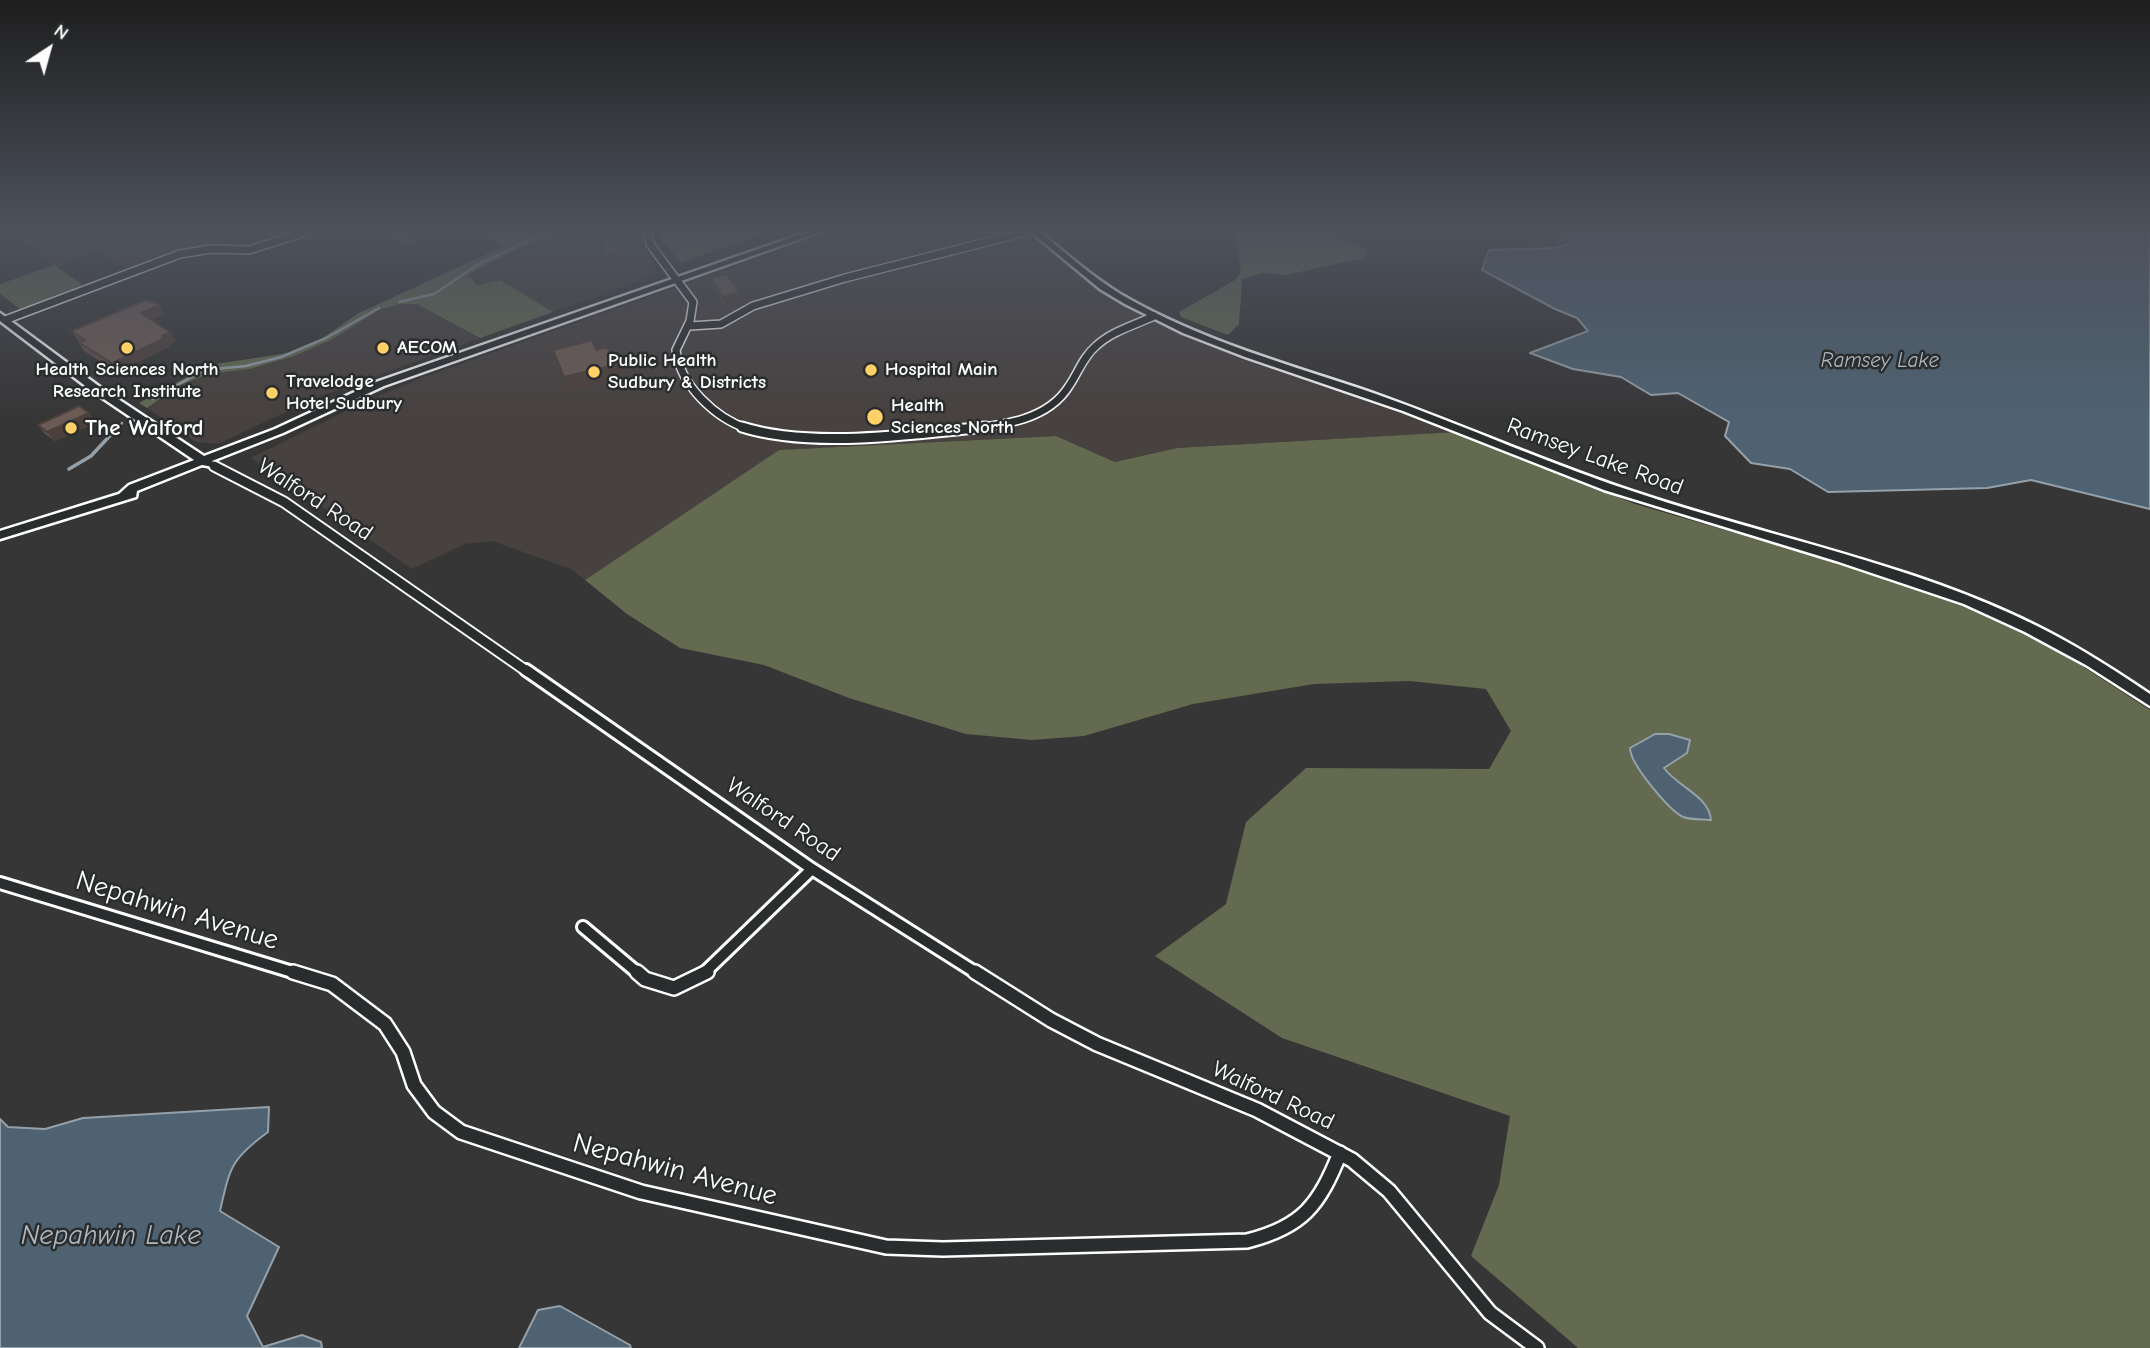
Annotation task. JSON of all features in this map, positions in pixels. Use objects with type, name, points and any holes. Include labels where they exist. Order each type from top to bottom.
[{"type":"street","points":[[3,318],[67,295]]},
{"type":"street","points":[[0,535],[124,495],[136,494],[209,464],[266,433],[279,431],[380,384],[629,295]]},
{"type":"street","points":[[688,295],[693,302],[694,314],[690,326],[680,340],[677,359],[681,370],[713,413],[738,427],[763,434],[818,439],[999,425],[1031,416],[1049,408],[1060,399],[1094,347],[1154,316]]},
{"type":"street","points":[[690,326],[721,324],[753,306],[789,295]]},
{"type":"street","name":"Ramsey Lake Road","points":[[1119,295],[1154,316],[1230,348],[1401,406],[1615,491],[1882,568],[1961,596],[2053,639],[2150,701]]},
{"type":"street","name":"Walford Road","points":[[3,318],[96,389],[209,464],[284,502],[812,869],[1051,1020],[1097,1044],[1257,1110],[1340,1153],[1389,1191],[1490,1312],[1537,1348]]},
{"type":"street","points":[[583,927],[645,979],[674,988],[708,972],[812,869]]},
{"type":"street","name":"Nepahwin Avenue","points":[[0,883],[332,984],[385,1024],[403,1052],[414,1085],[434,1112],[461,1132],[642,1192],[886,1247],[943,1249],[1247,1241],[1276,1235],[1292,1227],[1312,1210],[1340,1153]]},
{"type":"shaded area","points":[[525,295],[600,295],[553,312]]},
{"type":"shaded area","name":"Health Sciences North","points":[[655,295],[1115,295],[1229,349],[1456,432],[1177,448],[1115,462],[1056,436],[779,450],[585,580],[571,569],[492,541],[465,544],[412,569],[251,458],[366,401],[427,376]]},
{"type":"shaded area","points":[[399,304],[417,304],[480,338],[314,399],[218,444],[196,442],[147,408],[178,386],[208,374],[250,369],[294,356],[333,339],[379,310]]},
{"type":"green space","points":[[1,295],[57,295],[20,309]]},
{"type":"green space","points":[[398,295],[525,295],[553,312],[480,338],[417,304],[399,304],[379,310],[333,339],[294,356],[250,369],[208,374],[178,386],[147,408],[139,403],[209,365],[288,353],[321,339],[359,313]]},
{"type":"green space","points":[[1209,295],[1241,295],[1239,324],[1228,335],[1181,317],[1179,312]]},
{"type":"green space","points":[[1456,432],[1635,504],[1942,593],[2020,626],[2150,710],[2150,1348],[1578,1348],[1471,1256],[1499,1185],[1510,1116],[1282,1038],[1155,956],[1226,904],[1246,822],[1306,768],[1489,769],[1511,731],[1486,689],[1409,681],[1314,684],[1193,704],[1084,736],[1032,740],[966,734],[849,698],[764,665],[680,648],[627,614],[585,580],[779,450],[1056,436],[1115,462],[1177,448]]},
{"type":"water","name":"Ramsey Lake","points":[[1529,295],[2150,295],[2150,509],[2031,480],[1987,488],[1828,492],[1790,469],[1751,463],[1725,436],[1729,422],[1678,393],[1651,395],[1621,377],[1573,369],[1530,353],[1588,331],[1577,318]]},
{"type":"water","points":[[1655,734],[1669,734],[1690,740],[1687,753],[1664,768],[1699,798],[1711,820],[1683,817],[1677,813],[1651,786],[1636,765],[1630,748]]},
{"type":"water","name":"Nepahwin Lake","points":[[269,1107],[268,1132],[246,1150],[234,1165],[220,1211],[279,1247],[247,1316],[263,1347],[302,1335],[321,1342],[322,1348],[0,1348],[0,1119],[8,1127],[45,1129],[83,1118]]},
{"type":"water","points":[[560,1306],[631,1348],[519,1348],[538,1310]]},
{"type":"building","points":[[146,300],[160,305],[141,313],[170,332],[162,336],[165,338],[112,363],[78,342],[85,340],[71,331]]},
{"type":"building","points":[[592,340],[596,350],[607,347],[612,357],[619,355],[623,363],[564,377],[553,350]]},
{"type":"building","points":[[79,406],[89,413],[47,432],[38,425]]},
{"type":"waterway","points":[[399,302],[430,295]]},
{"type":"waterway","points":[[153,399],[204,370],[246,366],[281,357],[326,338],[379,308]]},
{"type":"waterway","points":[[117,429],[122,423]]},
{"type":"waterway","points":[[69,469],[91,456],[118,427]]},
{"type":"place","name":"Health Sciences North Research Institute","points":[[127,348]]},
{"type":"place","name":"AECOM","points":[[383,348]]},
{"type":"place","name":"Hospital Main","points":[[871,370]]},
{"type":"place","name":"Public Health Sudbury & Districts","points":[[594,372]]},
{"type":"place","name":"Travelodge Hotel Sudbury","points":[[272,393]]},
{"type":"place","name":"Health Sciences North","points":[[875,417]]},
{"type":"place","name":"The Walford","points":[[71,428]]}]
